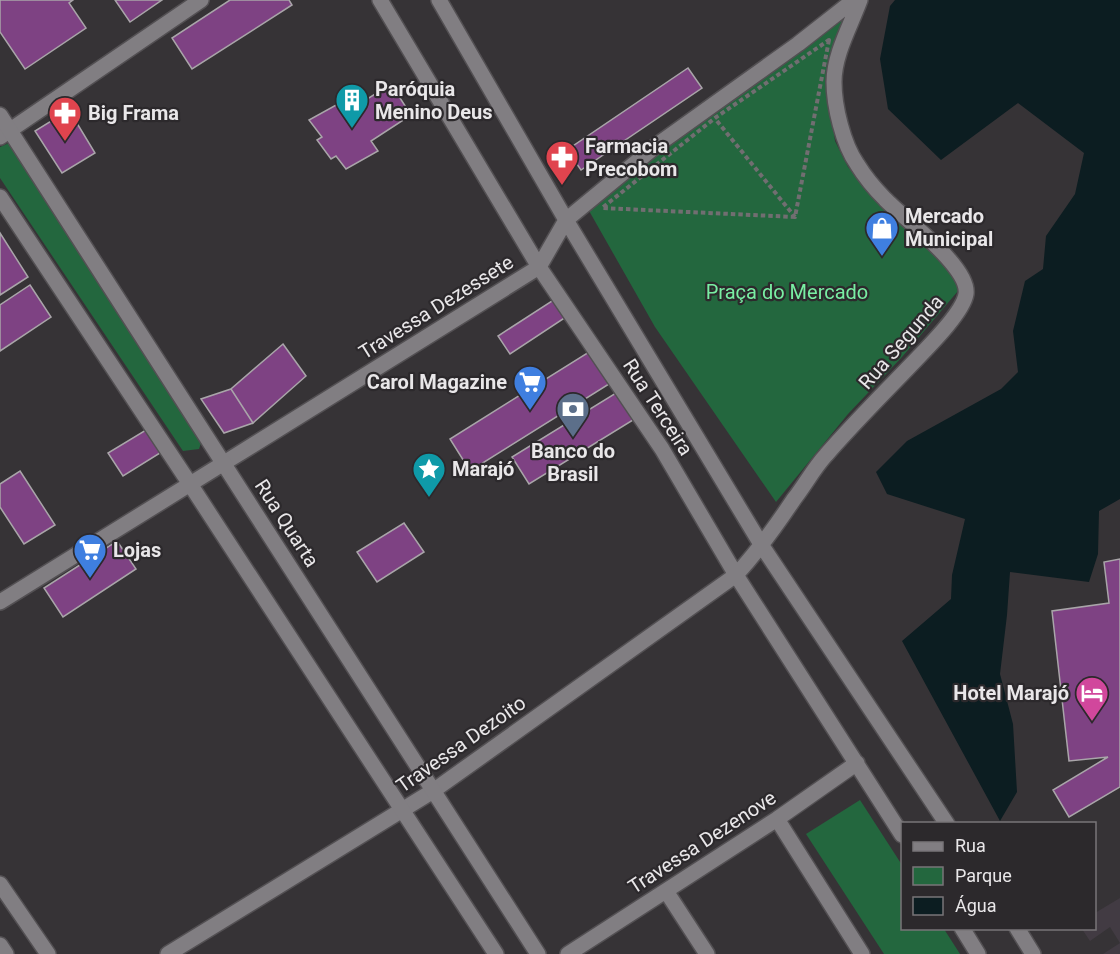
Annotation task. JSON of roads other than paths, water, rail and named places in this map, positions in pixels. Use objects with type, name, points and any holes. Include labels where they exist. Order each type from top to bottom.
[{"type":"street","points":[[5,134],[201,0]]},
{"type":"street","name":"Rua Terceira","points":[[380,0],[539,267],[662,449],[736,575],[901,832]]},
{"type":"street","name":"Rua Terceira","points":[[439,0],[566,220],[762,546],[946,822]]},
{"type":"street","name":"Travessa Dezessete","points":[[0,602],[539,267],[566,220],[657,145],[790,50],[854,0]]},
{"type":"street","name":"Rua Segunda","points":[[762,546],[825,456],[932,344],[955,315],[966,296],[963,280],[950,260],[886,200],[868,180],[847,146],[835,98],[834,81],[836,66],[860,0]]},
{"type":"street","name":"Rua Quarta","points":[[0,116],[5,134],[224,464],[538,954]]},
{"type":"street","points":[[0,197],[496,954]]},
{"type":"street","name":"Travessa Dezoito","points":[[168,954],[433,791],[736,575],[762,546]]},
{"type":"street","name":"Travessa Dezenove","points":[[568,954],[777,819],[857,763]]},
{"type":"street","points":[[777,819],[862,954]]},
{"type":"street","points":[[0,884],[48,954]]},
{"type":"street","points":[[666,891],[707,954]]},
{"type":"street","points":[[963,930],[978,954]]},
{"type":"street","points":[[1018,930],[1034,954]]},
{"type":"street","points":[[0,945],[6,954]]},
{"type":"water","points":[[895,0],[1120,0],[1120,499],[1099,511],[1098,554],[1089,582],[1010,572],[1000,674],[1013,724],[1017,792],[1000,821],[902,641],[951,599],[952,575],[965,519],[887,494],[876,472],[907,441],[1001,389],[1018,372],[1013,331],[1025,281],[1043,269],[1046,236],[1075,194],[1084,153],[1018,103],[941,160],[888,109],[880,59],[890,6]]},
{"type":"place","name":"Paróquia Menino Deus","points":[[352,129]]},
{"type":"place","name":"Big Frama","points":[[65,142]]},
{"type":"place","name":"Farmacia Precobom","points":[[562,186]]},
{"type":"place","name":"Mercado Municipal","points":[[882,257]]},
{"type":"place","name":"Carol Magazine","points":[[530,411]]},
{"type":"place","name":"Banco do Brasil","points":[[573,438]]},
{"type":"place","name":"Marajó","points":[[429,498]]},
{"type":"place","name":"Lojas","points":[[90,579]]},
{"type":"place","name":"Hotel Marajó","points":[[1092,722]]},
{"type":"park label","name":"Praça do Mercado","points":[[787,292]]}]
